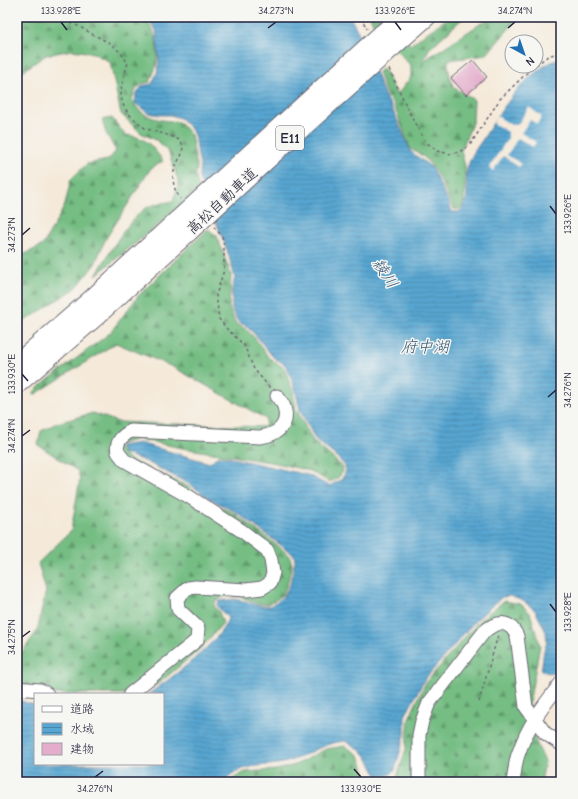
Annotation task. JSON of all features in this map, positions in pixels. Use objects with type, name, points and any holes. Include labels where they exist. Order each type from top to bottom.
[{"type":"highway","name":"高松自動車道","points":[[17,384],[96,316],[184,225],[380,37],[403,17]]},
{"type":"highway","name":"高松自動車道","points":[[380,37],[426,17]]},
{"type":"highway","name":"高松自動車道","points":[[17,364],[90,301],[184,225]]},
{"type":"street","points":[[131,693],[198,640],[198,628],[178,609],[178,598],[188,588],[196,586],[246,590],[262,588],[270,583],[272,573],[271,560],[267,550],[242,531],[188,496],[124,460],[118,452],[119,442],[123,435],[131,431],[260,437],[271,436],[280,429],[285,418],[284,407],[277,396]]},
{"type":"street","points":[[419,782],[419,735],[422,721],[429,703],[484,632],[496,623],[508,625],[513,629],[517,636],[526,707],[545,733],[561,744]]},
{"type":"street","points":[[513,782],[518,752],[534,718],[561,683]]},
{"type":"street","points":[[17,688],[40,690],[45,693]]},
{"type":"path","points":[[60,17],[63,20],[78,26],[110,43],[120,52],[128,62],[121,92],[122,103],[130,115],[144,127],[172,136],[181,141],[183,147],[182,154],[175,168],[173,182],[176,194],[180,200]]},
{"type":"path","points":[[361,17],[380,37]]},
{"type":"path","points":[[544,59],[561,52]]},
{"type":"path","points":[[388,68],[413,120],[426,142],[437,151],[450,154],[459,152],[470,145],[500,99],[526,74]]},
{"type":"path","points":[[211,225],[222,236],[224,245],[224,270],[216,295],[218,319],[244,345],[254,369],[277,396]]},
{"type":"path","points":[[479,702],[502,624]]},
{"type":"green space","points":[[17,17],[142,17],[150,25],[155,36],[157,63],[150,82],[138,87],[132,99],[140,111],[145,115],[158,119],[179,122],[191,135],[197,168],[195,175],[199,189],[157,226],[96,275],[118,239],[138,214],[146,208],[173,201],[179,183],[169,153],[158,141],[141,133],[121,114],[110,62],[93,53],[72,50],[46,55],[17,75]]},
{"type":"green space","points":[[370,17],[388,17],[410,45],[449,17],[464,17],[429,49],[423,61],[491,17],[519,17],[486,55],[448,60],[448,68],[453,87],[474,100],[473,121],[461,151],[465,166],[465,191],[463,206],[459,209],[454,209],[431,164],[424,157],[410,148],[393,103],[387,97],[378,72],[383,68],[397,95],[411,77],[411,66],[374,25]]},
{"type":"green space","points":[[112,118],[125,135],[144,140],[155,150],[163,161],[151,168],[105,240],[95,264],[76,288],[17,326],[17,258],[43,245],[65,205],[71,179],[87,164],[108,160],[116,151],[106,133],[102,120]]},
{"type":"green space","points":[[208,229],[217,236],[231,275],[229,307],[236,324],[246,329],[255,338],[269,358],[284,368],[293,392],[296,409],[313,441],[343,467],[342,473],[337,479],[329,482],[310,471],[276,463],[182,448],[138,439],[116,445],[126,458],[189,487],[204,500],[234,513],[283,550],[290,557],[292,565],[287,585],[283,594],[268,604],[259,604],[239,596],[226,596],[216,600],[214,606],[219,612],[223,623],[193,655],[159,683],[143,693],[34,693],[34,701],[26,697],[17,696],[17,656],[21,654],[37,631],[46,591],[38,563],[71,531],[80,479],[78,471],[38,445],[41,431],[57,423],[93,413],[118,422],[265,427],[266,419],[173,367],[116,343],[34,395],[34,392],[40,386],[110,333],[139,295]]},
{"type":"green space","points":[[504,601],[521,604],[530,613],[540,645],[526,719],[545,762],[541,782],[394,782],[406,749],[409,718],[426,682],[480,620]]},
{"type":"green space","points":[[345,746],[359,755],[366,775],[374,782],[230,782],[245,772],[276,770],[295,765],[326,749]]},
{"type":"water","name":"府中湖","points":[[147,17],[350,17],[362,39],[385,97],[390,104],[411,152],[431,167],[452,212],[459,212],[466,201],[467,169],[475,150],[498,116],[526,81],[534,74],[544,74],[544,66],[561,58],[561,677],[541,671],[544,650],[547,642],[546,632],[535,610],[523,601],[510,596],[502,597],[476,620],[425,679],[405,716],[405,734],[395,770],[386,776],[378,776],[364,753],[345,741],[324,746],[284,763],[257,766],[240,770],[224,782],[17,782],[17,700],[34,705],[34,765],[164,765],[164,693],[149,693],[194,659],[206,648],[224,627],[228,618],[217,606],[219,601],[235,599],[261,606],[270,606],[285,594],[290,584],[295,561],[294,555],[236,512],[208,498],[191,485],[147,462],[123,453],[119,446],[139,443],[210,463],[215,458],[222,456],[308,475],[329,486],[342,479],[346,471],[345,466],[338,458],[315,439],[300,410],[288,369],[284,364],[273,357],[247,326],[238,322],[232,309],[232,290],[235,277],[227,250],[199,178],[200,165],[194,135],[191,129],[180,118],[171,115],[148,113],[135,103],[136,95],[142,86],[152,84],[157,73],[159,61],[156,30]]},
{"type":"pier","points":[[529,107],[542,117],[537,124],[530,120],[521,133],[536,142],[533,147],[518,138],[507,155],[521,164],[519,167],[503,156],[493,171],[489,168],[508,138],[508,132],[493,123],[497,116],[511,125],[518,124]]},
{"type":"building","points":[[473,60],[487,77],[466,95],[451,78]]},
{"type":"water label","name":"綾川","points":[[386,273]]}]
